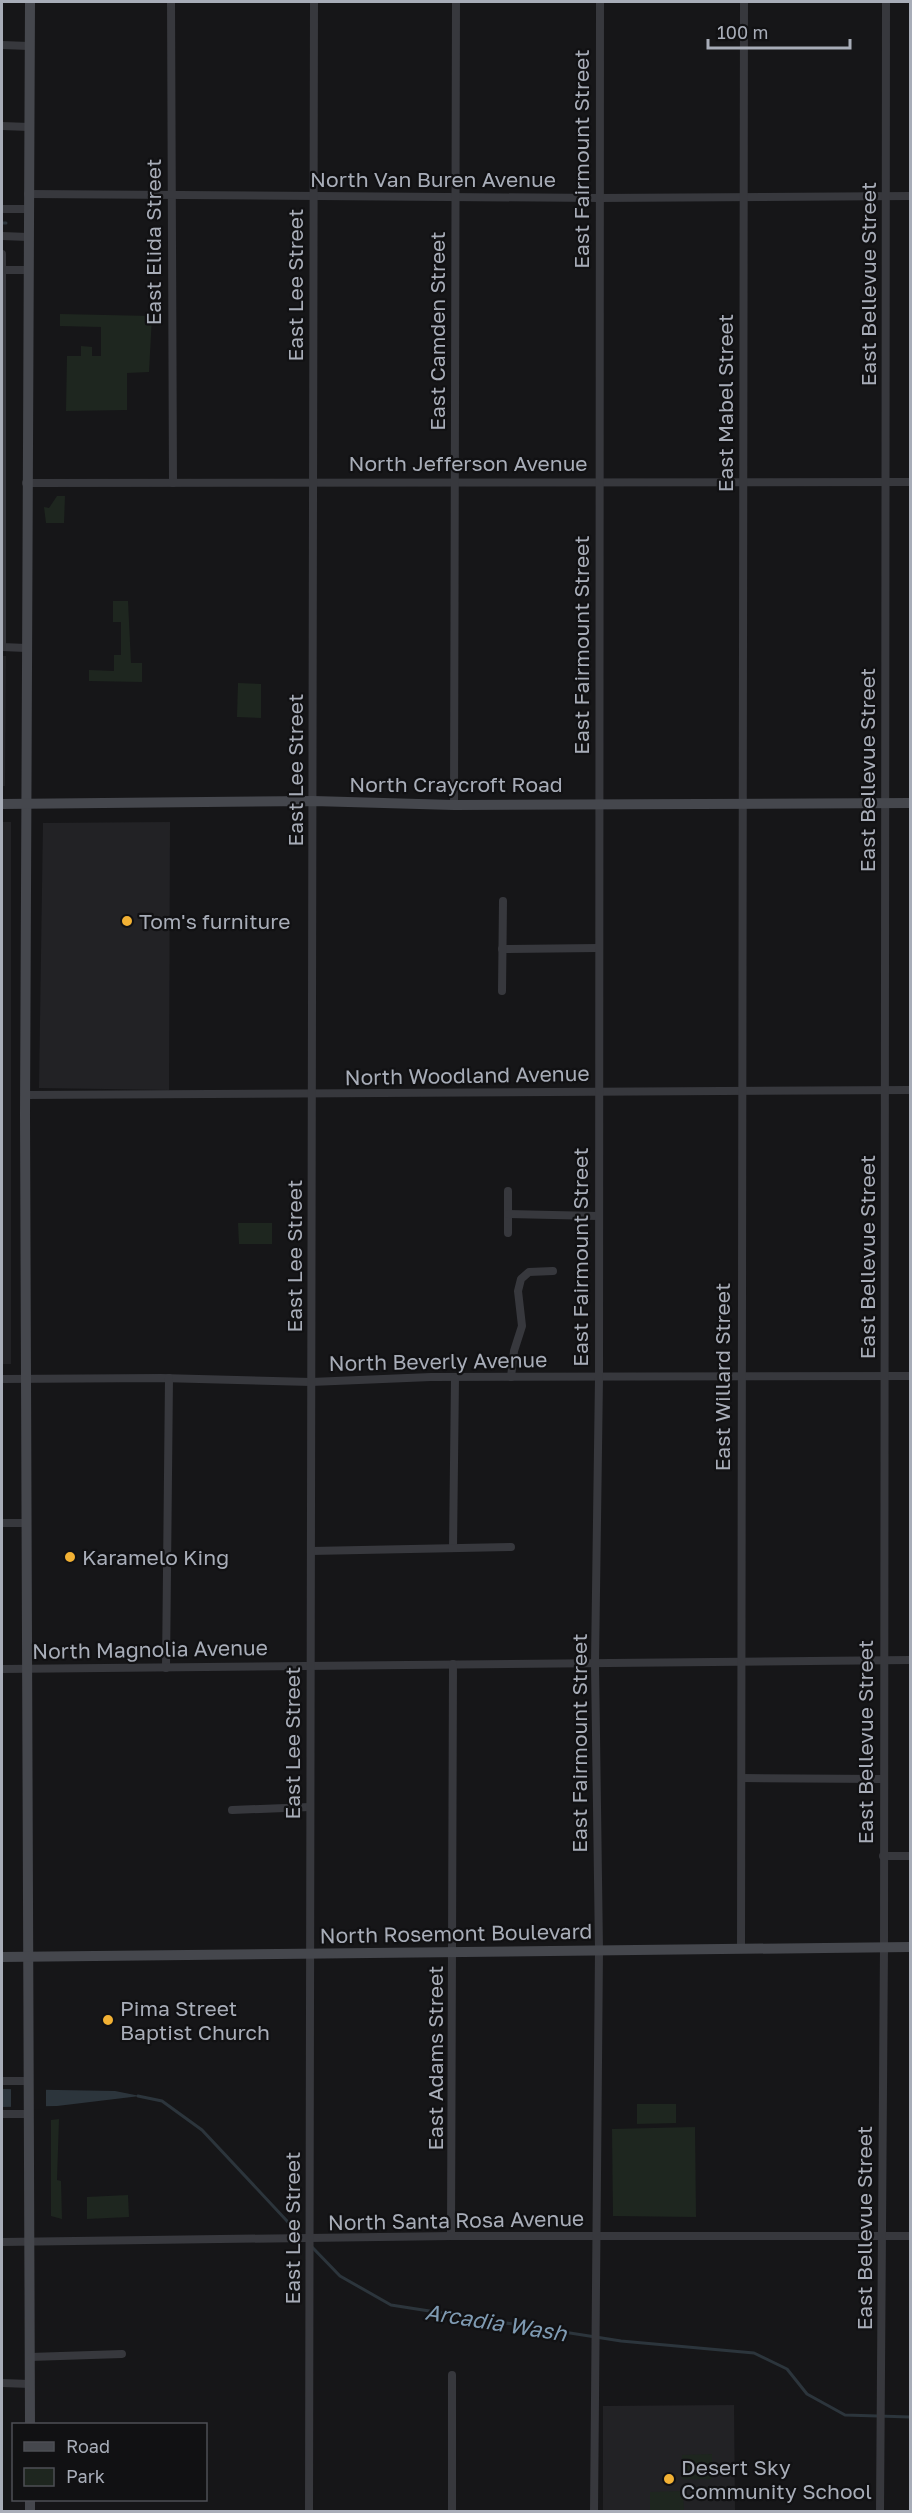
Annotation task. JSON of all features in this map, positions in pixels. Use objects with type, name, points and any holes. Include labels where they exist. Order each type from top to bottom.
[{"type":"street","points":[[30,2],[25,1095],[30,2423]]},
{"type":"street","name":"East Elida Street","points":[[171,2],[173,483]]},
{"type":"street","name":"East Lee Street","points":[[309,2511],[312,1954],[310,1665],[314,2]]},
{"type":"street","name":"East Camden Street","points":[[454,805],[456,2]]},
{"type":"street","name":"East Fairmount Street","points":[[594,2511],[599,1950],[596,1663],[599,1378],[597,1090],[600,2]]},
{"type":"street","name":"East Mabel Street","points":[[742,805],[744,2]]},
{"type":"street","name":"East Bellevue Street","points":[[880,2511],[884,1947],[882,1779],[885,1376],[886,2]]},
{"type":"street","points":[[2,45],[29,46]]},
{"type":"street","points":[[2,126],[29,127]]},
{"type":"street","name":"North Van Buren Avenue","points":[[28,194],[599,198],[910,196]]},
{"type":"street","points":[[2,209],[28,209]]},
{"type":"street","points":[[2,236],[28,237]]},
{"type":"street","points":[[2,254],[2,647],[26,648]]},
{"type":"street","points":[[2,270],[28,270]]},
{"type":"street","name":"North Jefferson Avenue","points":[[26,483],[910,482]]},
{"type":"street","name":"North Craycroft Road","points":[[2,804],[313,801],[454,805],[910,803]]},
{"type":"street","name":"East Willard Street","points":[[741,1949],[742,805]]},
{"type":"street","points":[[502,991],[503,902]]},
{"type":"street","points":[[502,949],[598,948]]},
{"type":"street","name":"North Woodland Avenue","points":[[25,1095],[910,1090]]},
{"type":"street","points":[[508,1191],[508,1233]]},
{"type":"street","points":[[508,1214],[598,1216]]},
{"type":"street","points":[[511,1377],[514,1351],[522,1326],[518,1303],[521,1279],[529,1272],[553,1271]]},
{"type":"street","name":"North Beverly Avenue","points":[[2,1379],[169,1378],[311,1382],[511,1377],[910,1376]]},
{"type":"street","points":[[166,1668],[169,1378]]},
{"type":"street","points":[[453,1548],[455,1378]]},
{"type":"street","points":[[2,1523],[27,1523]]},
{"type":"street","points":[[311,1551],[511,1547]]},
{"type":"street","name":"North Magnolia Avenue","points":[[2,1669],[910,1660]]},
{"type":"street","name":"East Adams Street","points":[[451,2236],[454,1952],[453,1664]]},
{"type":"street","points":[[742,1778],[882,1779]]},
{"type":"street","points":[[232,1810],[310,1807]]},
{"type":"street","points":[[883,1856],[910,1856]]},
{"type":"street","name":"North Rosemont Boulevard","points":[[2,1957],[910,1947]]},
{"type":"street","points":[[2,2081],[28,2083]]},
{"type":"street","points":[[2,2114],[28,2110]]},
{"type":"street","name":"North Santa Rosa Avenue","points":[[2,2242],[310,2240],[451,2236],[910,2236]]},
{"type":"street","points":[[30,2357],[123,2354]]},
{"type":"street","points":[[452,2374],[452,2511]]},
{"type":"street","points":[[2,2384],[30,2384]]},
{"type":"shaded area","points":[[2,656],[6,656],[5,786],[2,786]]},
{"type":"shaded area","points":[[2,822],[11,822],[11,1364],[2,1364]]},
{"type":"shaded area","points":[[170,822],[169,1090],[39,1088],[43,823]]},
{"type":"shaded area","points":[[2,2089],[115,2091],[140,2096],[57,2106],[2,2107]]},
{"type":"shaded area","name":"Desert Sky Community School","points":[[734,2405],[735,2511],[603,2511],[603,2406]]},
{"type":"green space","points":[[60,314],[152,316],[149,372],[127,373],[127,410],[66,411],[67,356],[81,356],[81,346],[92,347],[92,356],[101,356],[101,327],[60,326]]},
{"type":"green space","points":[[57,496],[65,496],[64,523],[46,523],[44,507],[49,508]]},
{"type":"green space","points":[[113,601],[128,601],[131,663],[142,663],[142,682],[89,681],[89,670],[114,671],[114,655],[121,655],[121,622],[113,622]]},
{"type":"green space","points":[[238,683],[261,684],[261,718],[237,717]]},
{"type":"green space","points":[[238,1223],[272,1223],[272,1244],[239,1244]]},
{"type":"green space","points":[[637,2104],[676,2104],[676,2123],[637,2124]]},
{"type":"green space","points":[[59,2119],[57,2180],[61,2181],[62,2219],[51,2216],[51,2120]]},
{"type":"green space","points":[[695,2127],[696,2217],[613,2216],[612,2129]]},
{"type":"green space","points":[[128,2195],[129,2217],[87,2219],[87,2197]]},
{"type":"green space","points":[[712,2454],[712,2479],[682,2479],[682,2455]]},
{"type":"green space","points":[[683,2491],[684,2511],[650,2511],[650,2492]]},
{"type":"pier","points":[[11,2087],[46,2087],[46,2109],[11,2110]]},
{"type":"waterway","name":"Arcadia Wash","points":[[138,2096],[162,2101],[202,2130],[301,2236]]},
{"type":"waterway","name":"Arcadia Wash","points":[[312,2247],[340,2276],[391,2305],[621,2341],[754,2353],[787,2369],[807,2394],[845,2415],[910,2417]]},
{"type":"place","name":"Tom's furniture","points":[[127,921]]},
{"type":"place","name":"Karamelo King","points":[[70,1557]]},
{"type":"place","name":"Pima Street Baptist Church","points":[[108,2020]]},
{"type":"place","name":"Desert Sky Community School","points":[[669,2479]]}]
